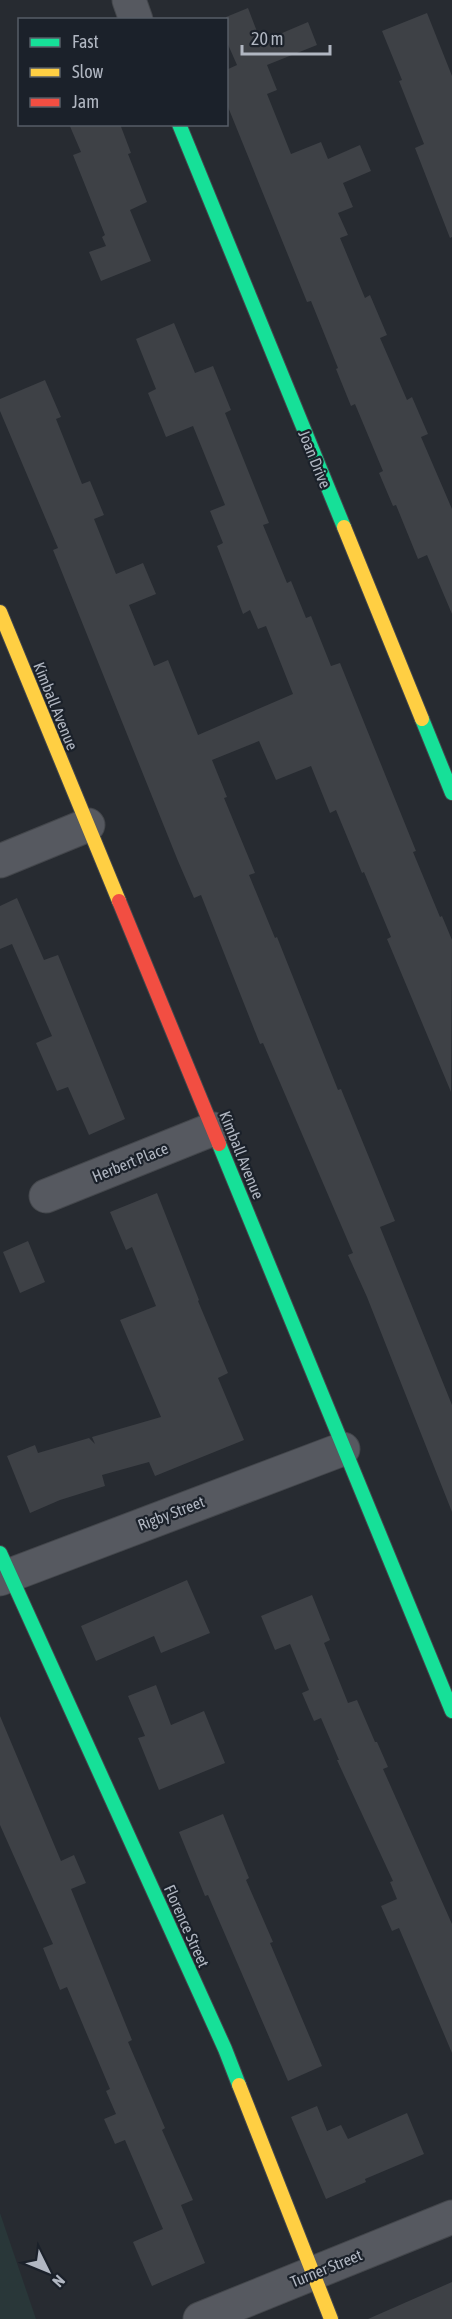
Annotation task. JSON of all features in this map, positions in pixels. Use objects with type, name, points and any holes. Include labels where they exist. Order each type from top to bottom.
[{"type":"street","points":[[129,0],[135,18]]},
{"type":"street","name":"Joan Drive","points":[[180,126],[452,793]]},
{"type":"street","name":"Kimball Avenue","points":[[0,612],[452,1711]]},
{"type":"street","points":[[0,861],[88,825]]},
{"type":"street","name":"Herbert Place","points":[[46,1196],[213,1129]]},
{"type":"street","name":"Rigby Street","points":[[3,1569],[343,1449]]},
{"type":"street","name":"Florence Street","points":[[3,1569],[225,2049],[331,2319]]},
{"type":"street","name":"Turner Street","points":[[200,2319],[452,2217]]},
{"type":"shaded area","points":[[0,2213],[36,2319],[0,2319]]},
{"type":"building","points":[[248,8],[261,42],[308,22],[317,45],[267,65],[277,90],[267,94],[291,154],[321,142],[328,159],[360,145],[371,171],[343,183],[353,207],[338,213],[348,235],[340,238],[365,298],[370,295],[387,335],[380,338],[407,400],[412,397],[428,434],[421,437],[452,509],[452,614],[427,555],[418,559],[396,505],[393,506],[379,473],[383,471],[355,404],[351,406],[311,301],[307,302],[228,107],[228,69],[237,65],[228,45],[228,18],[226,17]]},
{"type":"building","points":[[427,13],[452,76],[452,237],[450,238],[415,148],[424,144],[382,31]]},
{"type":"building","points":[[70,126],[121,126],[131,153],[128,154],[147,202],[130,210],[151,261],[101,281],[89,252],[106,246],[102,237],[105,235],[73,155],[81,152]]},
{"type":"building","points":[[174,323],[195,373],[213,366],[231,410],[225,413],[269,523],[263,525],[287,583],[291,581],[306,618],[311,616],[331,666],[340,663],[416,851],[413,852],[452,940],[451,1092],[387,939],[391,937],[364,872],[362,873],[336,810],[330,813],[311,766],[276,780],[259,741],[212,760],[227,797],[224,798],[255,873],[249,875],[395,1221],[380,1227],[452,1405],[452,1512],[367,1297],[348,1255],[353,1253],[263,1043],[260,1044],[201,895],[194,898],[178,861],[53,550],[58,548],[0,411],[0,399],[45,380],[61,417],[56,419],[82,484],[90,481],[104,515],[94,519],[116,574],[143,563],[156,594],[129,605],[154,666],[168,660],[198,735],[293,694],[266,626],[258,629],[250,610],[243,614],[217,546],[223,543],[210,511],[225,505],[193,426],[166,437],[148,393],[156,389],[136,339]]},
{"type":"building","points":[[17,898],[44,960],[58,955],[125,1119],[89,1135],[68,1087],[57,1091],[36,1043],[52,1036],[12,944],[0,949],[0,906]]},
{"type":"building","points":[[157,1193],[228,1373],[218,1378],[244,1440],[155,1476],[149,1462],[102,1475],[105,1486],[60,1500],[30,1513],[7,1456],[35,1445],[38,1453],[89,1438],[95,1444],[92,1437],[161,1417],[120,1320],[156,1306],[132,1247],[126,1250],[110,1212]]},
{"type":"building","points":[[28,1241],[45,1282],[20,1293],[3,1252]]},
{"type":"building","points":[[187,1580],[210,1633],[161,1653],[154,1636],[96,1661],[81,1626]]},
{"type":"building","points":[[312,1595],[330,1640],[324,1643],[348,1703],[357,1700],[375,1742],[377,1742],[388,1767],[383,1769],[452,1924],[452,2053],[399,1928],[392,1931],[381,1906],[397,1899],[390,1882],[393,1881],[337,1760],[339,1760],[321,1718],[314,1721],[302,1693],[309,1690],[290,1644],[275,1650],[261,1616]]},
{"type":"building","points":[[156,1685],[171,1725],[204,1711],[225,1763],[159,1790],[138,1738],[145,1736],[128,1696]]},
{"type":"building","points":[[0,1716],[61,1861],[74,1855],[86,1883],[71,1889],[132,2040],[128,2042],[165,2128],[162,2130],[193,2200],[181,2205],[205,2263],[152,2286],[133,2242],[163,2229],[125,2140],[115,2144],[104,2119],[116,2114],[106,2091],[110,2089],[67,1987],[60,1990],[43,1948],[53,1944],[0,1825]]},
{"type":"building","points":[[223,1814],[249,1878],[246,1880],[273,1942],[270,1943],[322,2066],[288,2081],[208,1895],[205,1896],[179,1832]]},
{"type":"building","points":[[317,2106],[327,2131],[341,2125],[348,2139],[407,2113],[424,2154],[365,2179],[366,2182],[326,2199],[291,2117]]},
{"type":"building","points":[[452,2282],[452,2319],[368,2319]]},
{"type":"traffic: fast","points":[[180,126],[344,527]]},
{"type":"traffic: fast","points":[[422,719],[452,793]]},
{"type":"traffic: fast","points":[[219,1144],[452,1711]]},
{"type":"traffic: fast","points":[[0,1553],[225,2049],[239,2085]]},
{"type":"traffic: slow","points":[[344,527],[422,719]]},
{"type":"traffic: slow","points":[[0,612],[119,901]]},
{"type":"traffic: slow","points":[[239,2085],[331,2319]]},
{"type":"traffic: jam","points":[[119,901],[219,1144]]}]
